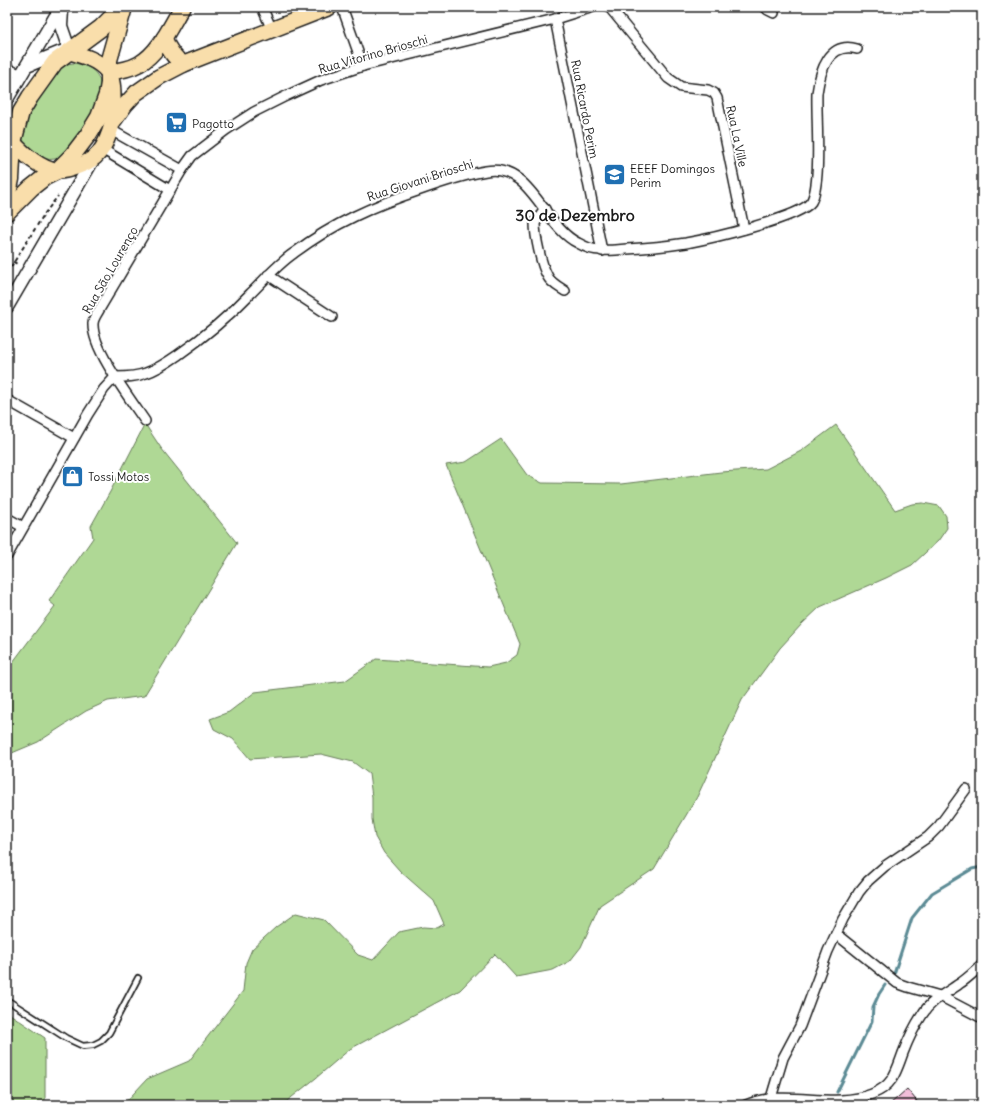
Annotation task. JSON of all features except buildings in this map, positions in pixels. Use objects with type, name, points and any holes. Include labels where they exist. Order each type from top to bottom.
[{"type":"highway","points":[[7,198],[11,179],[10,136],[30,97],[55,62],[101,28],[123,7]]},
{"type":"highway","points":[[7,212],[31,188],[45,177],[57,171],[80,148],[88,135],[104,105],[112,75],[112,50],[123,7]]},
{"type":"main road","points":[[112,75],[145,60],[164,38],[182,7]]},
{"type":"main road","points":[[10,136],[17,148],[36,162],[57,171],[77,166],[98,153],[124,105],[136,93],[159,77],[184,64],[330,7]]},
{"type":"main road","points":[[164,38],[171,53],[184,64]]},
{"type":"main road","points":[[70,52],[95,61],[112,75]]},
{"type":"main road","points":[[112,75],[112,127]]},
{"type":"street","points":[[7,68],[24,70],[61,52],[70,52],[61,26],[62,7]]},
{"type":"street","points":[[7,99],[62,7]]},
{"type":"street","points":[[262,7],[272,30]]},
{"type":"street","points":[[342,7],[364,66]]},
{"type":"street","name":"Rua Vitorino Brioschi","points":[[170,190],[192,156],[206,144],[254,112],[321,80],[364,66],[555,19],[593,7]]},
{"type":"street","name":"Rua La Ville","points":[[609,7],[668,78],[681,87],[708,90],[714,93],[717,98],[744,229]]},
{"type":"street","points":[[765,7],[774,13]]},
{"type":"street","name":"Rua Ricardo Perim","points":[[555,19],[602,251]]},
{"type":"street","name":"Rua Giovani Brioschi","points":[[115,377],[136,376],[147,373],[183,351],[218,324],[280,263],[294,252],[324,233],[354,216],[405,195],[467,175],[489,170],[503,171],[512,175],[520,180],[569,238],[590,249],[602,251],[688,243],[744,229],[796,213],[811,201],[816,180],[816,114],[819,80],[828,60],[835,52],[842,48],[848,47],[856,49]]},
{"type":"street","points":[[112,127],[182,170]]},
{"type":"street","points":[[7,307],[98,153],[170,190]]},
{"type":"street","name":"Rua São Lourenço","points":[[146,421],[115,377],[98,344],[93,331],[93,322],[170,190]]},
{"type":"street","points":[[545,209],[535,223],[540,254],[548,277],[553,283],[565,291]]},
{"type":"street","points":[[268,276],[332,317]]},
{"type":"street","points":[[7,556],[98,398],[115,377]]},
{"type":"street","points":[[7,400],[74,438]]},
{"type":"street","points":[[7,518],[23,527]]},
{"type":"street","points":[[771,1098],[783,1058],[800,1026],[811,994],[836,934],[859,892],[868,881],[885,866],[928,837],[939,826],[966,789]]},
{"type":"street","points":[[836,934],[897,983],[940,996],[982,1018]]},
{"type":"street","points":[[746,1105],[771,1098],[843,1101],[871,1095],[882,1090],[890,1083],[897,1072],[903,1054],[922,1015],[929,1005],[940,996],[960,984],[982,965]]},
{"type":"lane","points":[[7,1000],[66,1038],[83,1046],[93,1046],[101,1042],[109,1033],[138,978]]},
{"type":"path","points":[[7,273],[45,213],[57,197],[63,193],[71,198]]},
{"type":"path","points":[[7,258],[28,271]]},
{"type":"green space","points":[[74,63],[90,69],[99,78],[100,90],[97,104],[82,132],[66,156],[52,159],[42,158],[21,144],[19,131],[53,71],[66,64]]},
{"type":"green space","points":[[145,424],[161,448],[237,543],[144,696],[108,701],[86,711],[38,742],[12,753],[7,757],[7,670],[55,606],[49,601],[93,538],[91,526]]},
{"type":"green space","points":[[836,425],[895,510],[912,504],[923,503],[939,506],[946,516],[947,528],[938,541],[912,565],[820,607],[780,648],[742,700],[697,797],[654,869],[600,905],[581,947],[570,961],[553,970],[516,977],[495,954],[460,990],[350,1049],[282,1105],[123,1105],[147,1079],[189,1061],[243,991],[246,963],[252,949],[276,927],[296,913],[324,920],[358,955],[373,960],[399,932],[423,927],[437,928],[444,924],[434,901],[400,871],[384,853],[375,837],[372,819],[372,797],[369,774],[353,762],[321,754],[250,759],[233,739],[214,729],[210,719],[229,712],[255,692],[345,681],[376,659],[488,667],[506,663],[517,655],[520,644],[446,465],[466,462],[501,439],[527,475],[542,483],[621,484],[721,472],[766,469],[801,451]]},
{"type":"green space","points":[[7,1012],[45,1038],[45,1105],[7,1105]]},
{"type":"waterway","points":[[894,974],[912,918],[932,893],[972,869],[982,867]]},
{"type":"waterway","points":[[837,1092],[872,1021],[873,1007],[885,985]]},
{"type":"place","name":"Pagotto","points":[[176,123]]},
{"type":"place","name":"EEEF Domingos Perim","points":[[614,175]]},
{"type":"place","name":"Tossi Motos","points":[[72,476]]},
{"type":"district","name":"30 de Dezembro","points":[[575,215]]}]
